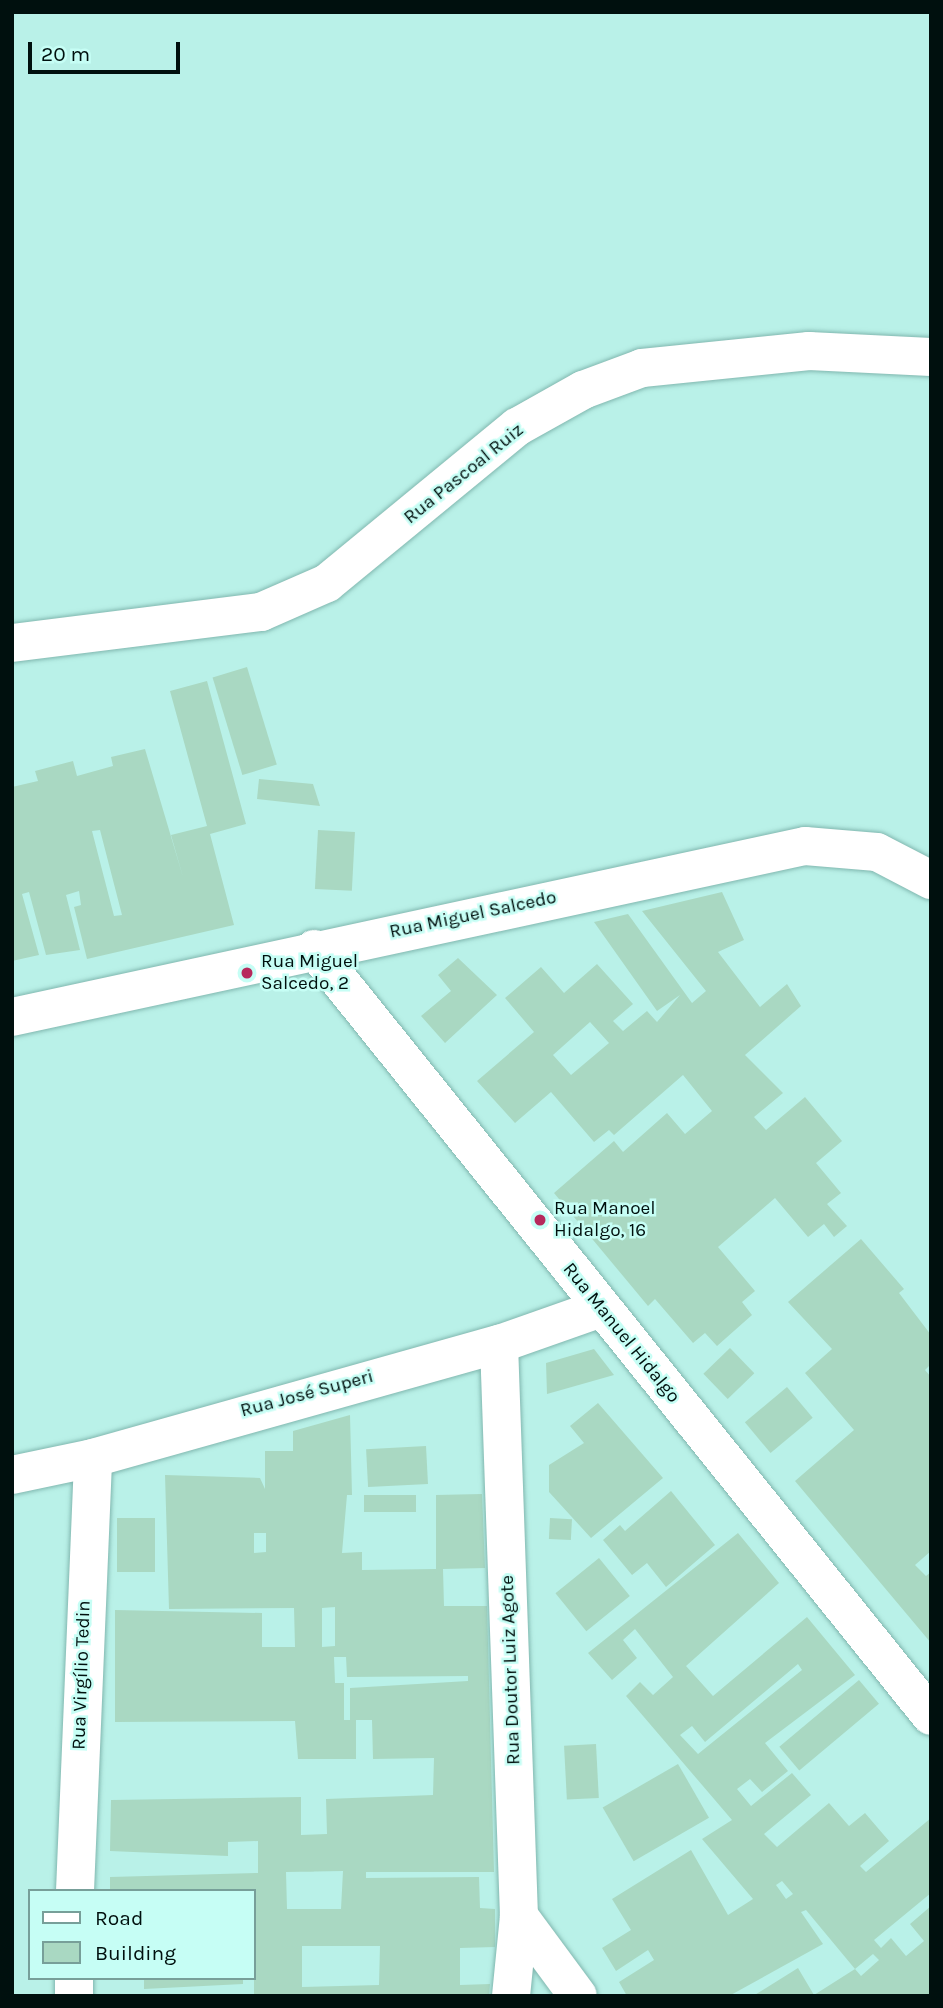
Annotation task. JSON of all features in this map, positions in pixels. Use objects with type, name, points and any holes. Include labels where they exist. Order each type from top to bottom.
[{"type":"street","name":"Rua Pascoal Ruiz","points":[[12,643],[190,625],[261,612],[305,593],[379,543],[517,427],[583,390],[642,368],[809,351],[931,357]]},
{"type":"street","name":"Rua Miguel Salcedo","points":[[12,1017],[314,948],[805,846],[877,852],[931,880]]},
{"type":"street","name":"Rua Manuel Hidalgo","points":[[314,948],[931,1716]]},
{"type":"street","name":"Rua José Superi","points":[[12,1475],[93,1458],[499,1344],[601,1308]]},
{"type":"street","name":"Rua Doutor Luiz Agote","points":[[499,1344],[519,1916],[511,1996]]},
{"type":"street","name":"Rua Virgílio Tedin","points":[[75,1889],[93,1458]]},
{"type":"street","points":[[519,1916],[578,1996]]},
{"type":"building","points":[[247,667],[277,765],[242,775],[213,678]]},
{"type":"building","points":[[207,681],[246,824],[210,834],[234,925],[87,959],[74,907],[81,905],[79,891],[66,895],[80,950],[46,955],[29,892],[22,894],[39,955],[12,961],[12,787],[38,781],[35,771],[73,761],[77,776],[113,766],[111,757],[145,749],[183,877],[171,835],[207,826],[170,691]],"holes":[[[100,830],[122,915],[114,916],[92,831]]]},
{"type":"building","points":[[259,779],[313,784],[320,806],[257,799]]},
{"type":"building","points":[[318,830],[355,832],[352,891],[315,889]]},
{"type":"building","points":[[722,892],[744,940],[718,952],[760,1007],[787,984],[801,1006],[745,1055],[783,1093],[754,1117],[766,1130],[805,1097],[842,1141],[816,1163],[841,1193],[827,1204],[847,1226],[834,1237],[824,1224],[808,1237],[775,1198],[718,1247],[755,1291],[742,1302],[752,1315],[717,1346],[705,1333],[693,1343],[655,1299],[648,1306],[554,1193],[614,1141],[623,1152],[667,1113],[685,1134],[712,1111],[683,1075],[614,1135],[609,1130],[594,1142],[551,1092],[515,1123],[477,1081],[534,1032],[505,998],[541,967],[564,993],[597,964],[633,1004],[613,1021],[623,1031],[647,1011],[657,1022],[680,995],[657,1011],[594,922],[628,914],[692,1003],[706,991],[642,911]],"holes":[[[590,1022],[609,1043],[571,1075],[553,1055]]]},
{"type":"building","points":[[458,958],[497,995],[445,1043],[421,1016],[451,991],[438,975]]},
{"type":"building","points":[[861,1239],[904,1289],[899,1293],[931,1335],[931,1364],[925,1370],[931,1377],[931,1551],[915,1565],[926,1576],[931,1572],[931,1643],[795,1481],[854,1430],[805,1373],[832,1349],[788,1302]]},
{"type":"building","points":[[730,1348],[754,1373],[728,1399],[703,1374]]},
{"type":"building","points":[[594,1349],[614,1375],[547,1394],[546,1363]]},
{"type":"building","points":[[787,1387],[813,1418],[771,1453],[745,1422]]},
{"type":"building","points":[[598,1403],[663,1478],[591,1538],[549,1492],[549,1465],[584,1443],[570,1426]]},
{"type":"building","points":[[350,1415],[352,1495],[347,1495],[342,1553],[362,1552],[362,1570],[436,1569],[436,1495],[482,1494],[485,1568],[443,1569],[444,1606],[487,1606],[494,1872],[366,1872],[366,1878],[479,1877],[480,1908],[495,1909],[495,1947],[460,1948],[460,1985],[490,1984],[489,1996],[254,1996],[256,1889],[110,1889],[110,1877],[258,1873],[258,1841],[228,1842],[228,1856],[110,1851],[111,1800],[301,1797],[301,1835],[327,1834],[326,1799],[433,1795],[434,1758],[373,1759],[372,1720],[356,1720],[356,1759],[298,1759],[295,1721],[115,1722],[115,1610],[262,1613],[262,1647],[295,1647],[294,1608],[169,1609],[165,1475],[260,1478],[265,1489],[265,1451],[293,1451],[293,1431]],"holes":[[[254,1533],[266,1533],[266,1552],[254,1553]],[[335,1607],[335,1646],[322,1647],[322,1608]],[[334,1657],[346,1657],[347,1677],[468,1676],[468,1681],[350,1688],[350,1720],[344,1720],[344,1683],[335,1683]],[[343,1871],[341,1909],[287,1909],[286,1872]],[[302,1946],[380,1946],[379,1985],[302,1987]]]},
{"type":"building","points":[[426,1446],[428,1484],[368,1487],[366,1449]]},
{"type":"building","points":[[671,1491],[715,1545],[666,1587],[647,1563],[632,1575],[603,1540],[620,1525],[625,1531]]},
{"type":"building","points":[[364,1495],[416,1495],[416,1512],[364,1512]]},
{"type":"building","points":[[117,1518],[155,1518],[155,1572],[117,1572]]},
{"type":"building","points":[[550,1518],[572,1519],[571,1540],[549,1539]]},
{"type":"building","points":[[738,1533],[779,1583],[686,1666],[713,1696],[807,1617],[855,1675],[765,1743],[788,1771],[762,1792],[750,1779],[737,1789],[751,1806],[792,1773],[811,1795],[764,1834],[777,1847],[829,1803],[849,1826],[865,1813],[889,1841],[860,1866],[866,1872],[931,1818],[931,1893],[874,1940],[881,1948],[891,1938],[906,1956],[924,1941],[910,1924],[931,1906],[931,1996],[753,1996],[798,1968],[814,1995],[855,1969],[806,1910],[801,1912],[823,1944],[729,1996],[627,1996],[619,1982],[654,1960],[648,1950],[616,1971],[602,1948],[631,1930],[612,1899],[691,1850],[728,1915],[753,1899],[702,1839],[732,1820],[626,1696],[640,1682],[653,1695],[673,1677],[635,1629],[623,1640],[637,1658],[612,1680],[588,1653]],"holes":[[[798,1664],[802,1670],[698,1754],[680,1735],[692,1726],[705,1742]],[[782,1881],[793,1894],[786,1899],[776,1885]],[[873,1954],[879,1960],[861,1976],[855,1969]]]},
{"type":"building","points":[[599,1558],[630,1596],[586,1631],[555,1593]]},
{"type":"building","points":[[859,1680],[879,1704],[799,1771],[779,1747]]},
{"type":"building","points":[[596,1744],[599,1798],[567,1800],[564,1746]]},
{"type":"building","points":[[678,1764],[709,1818],[634,1861],[603,1807]]},
{"type":"building","points":[[144,1980],[243,1980],[243,1984],[144,1989]]},
{"type":"place","name":"Rua Miguel Salcedo, 2","points":[[247,973]]},
{"type":"place","name":"Rua Manoel Hidalgo, 16","points":[[540,1220]]}]
